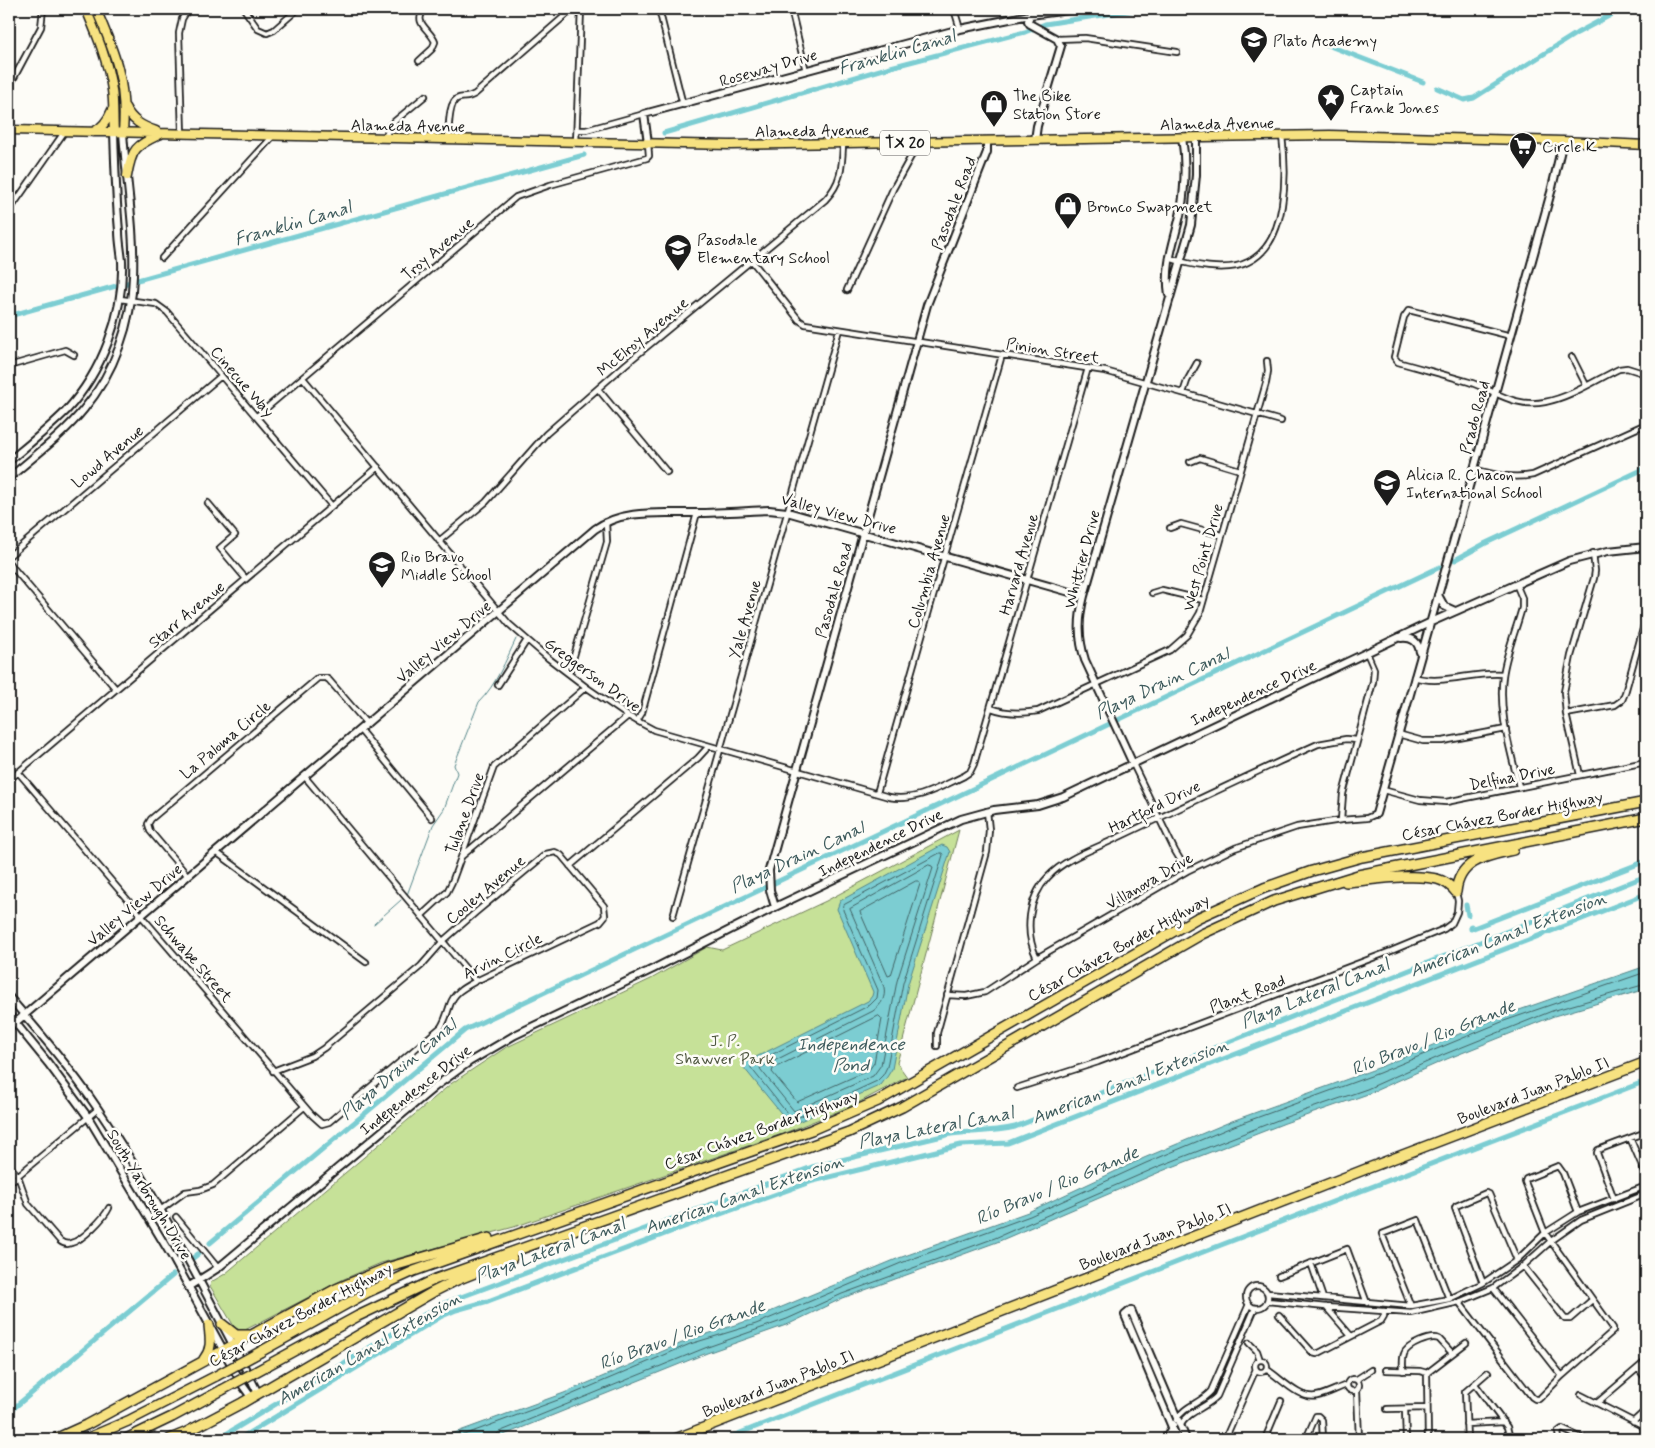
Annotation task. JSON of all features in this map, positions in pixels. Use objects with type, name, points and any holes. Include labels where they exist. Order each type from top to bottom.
[{"type":"highway","name":"César Chávez Border Highway","points":[[86,1439],[135,1418],[216,1376],[383,1285],[436,1262],[811,1130],[857,1111],[1197,918],[1264,888],[1312,871],[1362,858],[1646,802]]},
{"type":"highway","name":"César Chávez Border Highway","points":[[126,1439],[172,1417],[358,1316],[417,1287],[471,1266],[830,1140],[863,1126],[902,1107],[1202,934],[1267,904],[1315,887],[1366,873],[1646,818]]},
{"type":"highway","points":[[1315,887],[1342,882],[1430,878],[1443,881],[1456,892],[1459,878],[1471,864],[1504,852],[1536,845],[1584,830]]},
{"type":"highway","name":"Boulevard Juan Pablo II","points":[[675,1439],[1366,1169],[1646,1062]]},
{"type":"highway","points":[[170,1439],[255,1395],[446,1285],[546,1244],[582,1227]]},
{"type":"highway","points":[[55,1439],[86,1425],[336,1289],[387,1268],[484,1239],[525,1230]]},
{"type":"highway","points":[[222,1324],[236,1335],[252,1334]]},
{"type":"highway","points":[[200,1363],[211,1348],[212,1340],[209,1325]]},
{"type":"main road","points":[[86,9],[97,35],[107,68],[113,106],[114,132]]},
{"type":"main road","points":[[96,9],[117,59],[121,76],[124,106],[123,132]]},
{"type":"main road","points":[[93,132],[99,129],[107,120],[113,106]]},
{"type":"main road","points":[[124,106],[136,122],[163,134]]},
{"type":"main road","name":"Alameda Avenue","points":[[9,130],[751,145],[1330,134],[1646,145]]},
{"type":"main road","points":[[127,176],[130,161],[137,147],[163,134]]},
{"type":"street","points":[[9,88],[41,27],[44,9]]},
{"type":"street","points":[[182,134],[179,33],[182,20],[188,9]]},
{"type":"street","points":[[244,9],[258,29],[267,33],[274,30],[298,9]]},
{"type":"street","points":[[419,61],[432,49],[435,42],[420,21],[420,15],[424,9]]},
{"type":"street","points":[[448,139],[451,107],[454,101],[460,98],[468,98],[475,94],[566,14],[577,9]]},
{"type":"street","points":[[576,142],[581,9]]},
{"type":"street","points":[[659,9],[683,105]]},
{"type":"street","points":[[791,9],[806,70]]},
{"type":"street","points":[[954,9],[960,29]]},
{"type":"street","name":"Roseway Drive","points":[[577,130],[586,130],[683,105],[960,29],[1031,12],[1076,9]]},
{"type":"street","points":[[1031,12],[1028,21],[1032,26],[1057,39],[1085,38],[1176,52]]},
{"type":"street","points":[[1035,140],[1036,126],[1060,50],[1057,39]]},
{"type":"street","points":[[385,138],[390,125],[425,96]]},
{"type":"street","points":[[644,114],[648,143]]},
{"type":"street","points":[[9,211],[65,131]]},
{"type":"street","points":[[9,461],[52,425],[86,385],[97,366],[114,324],[120,299],[122,274],[114,132]]},
{"type":"street","points":[[9,478],[68,427],[84,409],[96,394],[116,356],[125,327],[133,285],[123,132]]},
{"type":"street","points":[[162,258],[274,135]]},
{"type":"street","points":[[1169,258],[1202,266],[1232,266],[1247,263],[1263,252],[1272,236],[1285,188],[1285,154],[1282,136]]},
{"type":"street","name":"Whittier Drive","points":[[1169,298],[1166,279],[1183,193],[1185,155],[1182,137]]},
{"type":"street","name":"Whittier Drive","points":[[1187,871],[1175,852],[1095,684],[1085,660],[1079,634],[1080,610],[1191,225],[1195,199],[1196,137]]},
{"type":"street","name":"Prado Road","points":[[1376,814],[1495,395],[1563,141]]},
{"type":"street","points":[[847,290],[893,189],[919,142]]},
{"type":"street","name":"Pasodale Road","points":[[776,907],[770,890],[768,870],[928,305],[987,152],[987,142]]},
{"type":"street","name":"Troy Avenue","points":[[256,416],[516,197],[550,184],[647,158],[650,156],[648,143]]},
{"type":"street","name":"McElroy Avenue","points":[[439,541],[486,502],[546,434],[830,194],[841,172],[843,144]]},
{"type":"street","name":"Pinion Street","points":[[752,261],[799,320],[805,324],[1088,368],[1145,382],[1281,421]]},
{"type":"street","name":"Cinecue Way","points":[[120,299],[131,299],[161,306],[332,506]]},
{"type":"street","points":[[1510,336],[1412,310],[1407,312],[1404,317],[1394,357],[1398,362],[1468,382],[1495,395],[1520,402],[1544,402],[1563,396],[1624,368],[1646,374]]},
{"type":"street","name":"Yale Avenue","points":[[673,916],[839,330]]},
{"type":"street","points":[[9,366],[65,350],[74,355]]},
{"type":"street","name":"Columbia Avenue","points":[[877,794],[1002,355]]},
{"type":"street","points":[[1572,357],[1586,385]]},
{"type":"street","name":"West Point Drive","points":[[991,708],[1018,714],[1038,711],[1175,647],[1191,630],[1200,613],[1266,383],[1267,361]]},
{"type":"street","points":[[1183,393],[1197,363]]},
{"type":"street","name":"Harvard Avenue","points":[[973,768],[1088,368]]},
{"type":"street","name":"Lowd Avenue","points":[[9,556],[221,376]]},
{"type":"street","name":"Greggerson Drive","points":[[303,378],[498,613],[527,640],[569,674],[637,722],[654,730],[877,794],[897,798],[916,797],[964,776],[973,768]]},
{"type":"street","points":[[598,389],[667,472]]},
{"type":"street","points":[[1474,469],[1502,477],[1533,475],[1646,424]]},
{"type":"street","points":[[1190,462],[1200,458],[1240,470]]},
{"type":"street","name":"Starr Avenue","points":[[9,780],[378,467]]},
{"type":"street","points":[[208,503],[235,535],[220,548],[246,579]]},
{"type":"street","name":"Valley View Drive","points":[[15,1023],[595,529],[606,522],[633,515],[769,510],[787,512],[1084,596]]},
{"type":"street","points":[[637,722],[642,713],[698,513]]},
{"type":"street","points":[[569,674],[607,542],[606,522]]},
{"type":"street","points":[[1170,528],[1181,524],[1222,535]]},
{"type":"street","name":"Independence Drive","points":[[188,1287],[218,1268],[436,1086],[469,1062],[516,1035],[776,907],[961,819],[987,811],[1051,802],[1429,623],[1569,560],[1622,549],[1646,547]]},
{"type":"street","points":[[1580,775],[1564,702],[1565,683],[1594,578],[1593,554]]},
{"type":"street","points":[[9,563],[116,689]]},
{"type":"street","points":[[1516,584],[1522,598],[1522,608],[1503,674],[1503,708],[1519,787]]},
{"type":"street","points":[[1152,592],[1162,590],[1203,600]]},
{"type":"street","points":[[1438,595],[1444,606],[1455,611]]},
{"type":"street","points":[[1566,714],[1615,705],[1622,700],[1646,618]]},
{"type":"street","points":[[1400,638],[1408,637],[1415,640],[1420,655]]},
{"type":"street","points":[[498,685],[527,640]]},
{"type":"street","points":[[1341,820],[1343,794],[1373,682],[1374,669],[1367,654]]},
{"type":"street","points":[[1414,677],[1423,680],[1434,680],[1482,673],[1503,674]]},
{"type":"street","name":"La Paloma Circle","points":[[188,876],[148,827],[151,819],[173,800],[318,678],[329,680],[366,724]]},
{"type":"street","name":"Tulane Drive","points":[[421,916],[447,892],[452,882],[494,767],[586,687]]},
{"type":"street","points":[[462,856],[628,716]]},
{"type":"street","points":[[1398,734],[1434,742],[1506,729]]},
{"type":"street","points":[[360,730],[432,818]]},
{"type":"street","name":"Hartford Drive","points":[[1037,958],[1030,936],[1030,916],[1035,897],[1044,881],[1061,865],[1159,817],[1318,744],[1346,738],[1357,740]]},
{"type":"street","points":[[570,866],[698,758],[709,746]]},
{"type":"street","name":"Delfina Drive","points":[[1383,790],[1420,800],[1446,802],[1646,762]]},
{"type":"street","name":"Schwabe Street","points":[[18,772],[312,1116]]},
{"type":"street","points":[[304,777],[476,981]]},
{"type":"street","points":[[937,1046],[937,1033],[987,852],[989,830],[987,811]]},
{"type":"street","name":"Villanova Drive","points":[[948,995],[966,996],[985,992],[1037,958],[1187,871],[1234,848],[1297,827],[1367,818],[1376,814]]},
{"type":"street","points":[[216,852],[366,962]]},
{"type":"street","name":"Cooley Avenue","points":[[274,1071],[312,1056],[324,1048],[421,966],[443,941],[546,854],[551,852],[557,853],[570,866]]},
{"type":"street","name":"Arvin Circle","points":[[312,1116],[322,1124],[329,1122],[441,1027],[446,1020],[453,998],[462,989],[602,919],[605,914],[604,906],[570,866]]},
{"type":"street","name":"Plant Road","points":[[1017,1088],[1098,1062],[1444,929],[1452,923],[1457,912],[1458,901],[1456,892]]},
{"type":"street","name":"South Yarbrough Drive","points":[[9,996],[57,1053],[98,1109],[129,1158],[222,1324],[255,1395]]},
{"type":"street","name":"South Yarbrough Drive","points":[[9,1015],[88,1117],[174,1260],[243,1386],[255,1395]]},
{"type":"street","points":[[159,1211],[185,1192],[206,1189],[213,1185],[304,1107]]},
{"type":"street","points":[[9,1184],[98,1109]]},
{"type":"street","points":[[1614,1199],[1597,1153],[1598,1150],[1646,1132]]},
{"type":"street","points":[[1630,1138],[1646,1175]]},
{"type":"street","points":[[9,1165],[18,1176],[28,1204],[60,1241],[66,1244],[74,1243],[80,1238],[106,1215],[109,1208]]},
{"type":"street","points":[[1459,1302],[1535,1399],[1539,1399],[1613,1331],[1611,1324],[1545,1234],[1524,1185],[1526,1179],[1558,1166],[1561,1168],[1578,1212]]},
{"type":"street","points":[[1166,1439],[1181,1412],[1206,1397],[1211,1391],[1248,1304],[1246,1298],[1250,1289],[1260,1286],[1268,1293],[1411,1306],[1449,1299],[1483,1283],[1517,1260],[1545,1234],[1578,1212],[1646,1186]]},
{"type":"street","points":[[1483,1283],[1455,1208],[1456,1206],[1486,1193],[1489,1194],[1517,1260]]},
{"type":"street","points":[[1267,1302],[1411,1313],[1459,1302],[1493,1288],[1523,1266],[1551,1241],[1581,1220],[1646,1194]]},
{"type":"street","points":[[176,1217],[218,1268]]},
{"type":"street","points":[[1411,1306],[1382,1234],[1418,1220],[1449,1299]]},
{"type":"street","points":[[1279,1276],[1347,1249],[1368,1303]]},
{"type":"street","points":[[1311,1263],[1323,1298]]},
{"type":"street","points":[[1523,1266],[1565,1320],[1570,1319],[1592,1300]]},
{"type":"street","points":[[1493,1288],[1562,1376]]},
{"type":"street","points":[[1248,1304],[1255,1308],[1262,1307],[1267,1302],[1268,1293]]},
{"type":"street","points":[[1279,1315],[1315,1354],[1381,1321],[1384,1318],[1384,1304]]},
{"type":"street","points":[[1176,1438],[1180,1427],[1187,1417],[1217,1396],[1255,1308]]},
{"type":"street","points":[[1326,1308],[1351,1336]]},
{"type":"street","points":[[1176,1438],[1125,1314],[1132,1310],[1176,1420],[1186,1439]]},
{"type":"street","points":[[1403,1371],[1403,1357],[1406,1350],[1429,1337],[1439,1339],[1452,1353]]},
{"type":"street","points":[[1249,1343],[1260,1360],[1267,1363],[1266,1369]]},
{"type":"street","points":[[1427,1373],[1466,1343]]},
{"type":"street","points":[[1225,1439],[1256,1369],[1256,1363],[1260,1360]]},
{"type":"street","points":[[1597,1403],[1646,1361]]},
{"type":"street","points":[[1638,1368],[1646,1379]]},
{"type":"street","points":[[1256,1369],[1260,1372],[1266,1369]]},
{"type":"street","points":[[1266,1369],[1300,1394],[1308,1396],[1316,1396],[1347,1385],[1349,1380],[1357,1379],[1371,1370]]},
{"type":"street","points":[[1386,1370],[1427,1373]]},
{"type":"street","points":[[1466,1439],[1464,1396],[1488,1372]]},
{"type":"street","points":[[1427,1373],[1428,1439]]},
{"type":"street","points":[[1357,1379],[1360,1384],[1357,1390],[1359,1439]]},
{"type":"street","points":[[1475,1384],[1504,1422],[1510,1439]]},
{"type":"street","points":[[1347,1385],[1350,1390],[1357,1390]]},
{"type":"street","points":[[1581,1395],[1646,1428]]},
{"type":"street","points":[[1265,1439],[1281,1401]]},
{"type":"street","points":[[1386,1409],[1427,1408]]},
{"type":"street","points":[[1405,1409],[1406,1439]]},
{"type":"street","points":[[1633,1422],[1646,1410]]},
{"type":"street","points":[[1306,1439],[1314,1418],[1318,1416],[1322,1420],[1323,1439]]},
{"type":"street","points":[[1466,1424],[1504,1422]]},
{"type":"street","points":[[1311,1427],[1322,1429]]},
{"type":"street","points":[[1559,1439],[1560,1430],[1584,1439]]},
{"type":"green space","name":"J. P. Shawver Park","points":[[959,830],[897,1063],[907,1077],[854,1105],[782,1134],[514,1227],[381,1263],[344,1279],[243,1331],[235,1328],[210,1286],[211,1282],[225,1274],[452,1083],[505,1048],[651,979],[707,947],[722,950],[826,901]]},
{"type":"water","name":"Independence Pond","points":[[942,845],[947,847],[950,852],[908,984],[892,1069],[881,1085],[798,1122],[789,1123],[744,1068],[746,1062],[868,1001],[873,992],[837,909],[840,901]]},
{"type":"water","points":[[1646,966],[1646,989],[1554,1016],[1447,1059],[1368,1094],[1285,1123],[1162,1171],[997,1242],[843,1298],[789,1324],[707,1353],[494,1439],[438,1439],[564,1393],[689,1340],[753,1319],[899,1258],[1028,1212],[1144,1158],[1232,1121],[1378,1068],[1502,1016]]},
{"type":"waterway","name":"Franklin Canal","points":[[664,133],[887,68],[1025,32],[1045,24],[1140,9]]},
{"type":"waterway","points":[[1437,88],[1464,100],[1474,98],[1577,33],[1622,9]]},
{"type":"waterway","points":[[1322,43],[1423,82]]},
{"type":"waterway","name":"Franklin Canal","points":[[9,316],[584,155]]},
{"type":"waterway","name":"Playa Drain Canal","points":[[1455,560],[1486,543],[1646,468]]},
{"type":"waterway","name":"Playa Drain Canal","points":[[210,1243],[465,1030],[1440,567]]},
{"type":"waterway","points":[[407,895],[433,825],[444,809],[457,773],[454,765],[479,702],[496,680],[516,639]]},
{"type":"waterway","points":[[1471,926],[1471,929],[1646,861]]},
{"type":"waterway","name":"Playa Lateral Canal","points":[[218,1439],[442,1304],[812,1167],[951,1134],[1015,1127],[1646,876]]},
{"type":"waterway","name":"American Canal Extension","points":[[239,1439],[440,1317],[456,1310],[488,1301],[673,1231],[813,1181],[961,1145],[1008,1143],[1646,894]]},
{"type":"waterway","points":[[374,924],[401,900]]},
{"type":"waterway","points":[[1466,905],[1468,915]]},
{"type":"waterway","points":[[725,1439],[1646,1081]]},
{"type":"waterway","name":"Playa Drain Canal","points":[[193,1258],[198,1254]]},
{"type":"waterway","name":"Playa Drain Canal","points":[[9,1412],[173,1275]]},
{"type":"place","name":"Plato Academy","points":[[1254,64]]},
{"type":"place","name":"Captain Frank Jones","points":[[1331,122]]},
{"type":"place","name":"The Bike Station Store","points":[[994,128]]},
{"type":"place","name":"Circle K","points":[[1523,170]]},
{"type":"place","name":"Bronco Swapmeet","points":[[1068,230]]},
{"type":"place","name":"Pasodale Elementary School","points":[[678,272]]},
{"type":"place","name":"Alicia R. Chacon International School","points":[[1387,507]]},
{"type":"place","name":"Rio Bravo Middle School","points":[[382,589]]},
{"type":"water label","name":"Río Bravo / Rio Grande","points":[[1433,1037]]},
{"type":"water label","name":"Río Bravo / Rio Grande","points":[[1057,1185]]},
{"type":"water label","name":"Río Bravo / Rio Grande","points":[[682,1334]]}]
